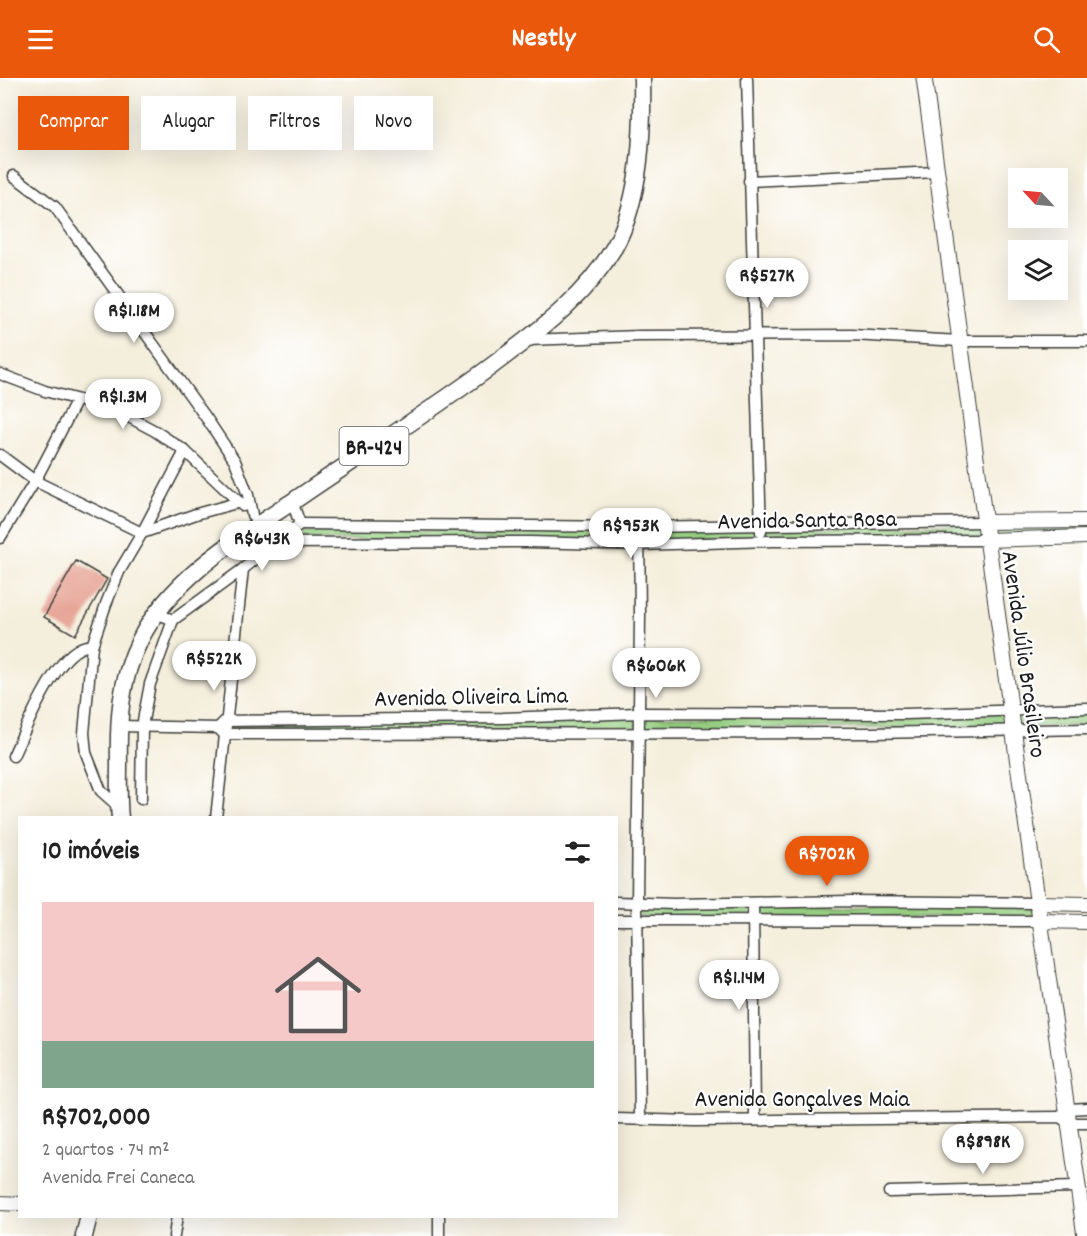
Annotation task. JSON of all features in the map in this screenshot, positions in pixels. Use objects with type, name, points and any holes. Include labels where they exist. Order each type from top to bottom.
[{"type":"main road","name":"BR-424","points":[[120,812],[118,726],[122,691],[128,666],[140,639],[156,613],[190,578],[255,519],[292,501],[484,371],[573,301],[594,277],[616,244],[632,201],[640,152],[642,78]]},
{"type":"main road","name":"Avenida Júlio Brasileiro","points":[[924,78],[1066,1116],[1085,1236]]},
{"type":"main road","points":[[84,1236],[88,1218]]},
{"type":"street","points":[[747,78],[761,541]]},
{"type":"street","points":[[749,181],[937,172]]},
{"type":"street","points":[[14,176],[55,207],[207,419],[235,461],[255,519]]},
{"type":"street","points":[[526,340],[640,336],[852,335],[960,341],[1087,341]]},
{"type":"street","points":[[0,374],[45,392],[116,411],[155,431],[185,451],[255,519]]},
{"type":"street","points":[[0,538],[35,481],[77,400]]},
{"type":"street","points":[[120,812],[101,791],[86,753],[84,720],[92,646],[118,572],[142,533],[185,451]]},
{"type":"street","points":[[0,455],[35,481],[142,533],[196,514],[240,502]]},
{"type":"street","points":[[141,799],[142,726],[150,684],[173,620],[300,524],[292,501]]},
{"type":"street","name":"Avenida Santa Rosa","points":[[300,524],[639,527],[1087,521]]},
{"type":"street","points":[[639,527],[637,921],[640,1119]]},
{"type":"street","name":"Avenida Santa Rosa","points":[[276,543],[530,542],[639,545],[761,541],[1087,537]]},
{"type":"street","points":[[216,816],[222,728],[243,569]]},
{"type":"street","points":[[156,613],[173,620]]},
{"type":"street","points":[[13,756],[52,675],[76,650],[92,646]]},
{"type":"street","name":"Avenida Oliveira Lima","points":[[222,728],[342,719],[503,718],[639,713],[906,714],[1087,708]]},
{"type":"street","points":[[342,719],[342,733]]},
{"type":"street","name":"Avenida Oliveira Lima","points":[[118,726],[342,733],[871,733],[1087,729]]},
{"type":"street","points":[[618,902],[851,901],[1087,904]]},
{"type":"street","points":[[753,903],[755,1120]]},
{"type":"street","points":[[618,920],[1087,922]]},
{"type":"street","name":"Avenida Gonçalves Maia","points":[[1066,1116],[1087,1108]]},
{"type":"street","name":"Avenida Gonçalves Maia","points":[[618,1119],[755,1120],[1066,1116],[1087,1123]]},
{"type":"street","points":[[889,1192],[1077,1187]]},
{"type":"street","points":[[0,1203],[18,1204]]},
{"type":"street","points":[[174,1236],[177,1218]]},
{"type":"street","points":[[439,1218],[439,1236]]},
{"type":"green space","points":[[1087,519],[1087,536],[990,538],[989,523]]},
{"type":"green space","points":[[980,523],[984,538],[764,538],[763,529]]},
{"type":"green space","points":[[301,526],[301,531],[305,532],[635,530],[635,541],[282,540]]},
{"type":"green space","points":[[757,528],[758,538],[641,542],[641,530]]},
{"type":"green space","points":[[1008,713],[1010,727],[642,730],[642,716]]},
{"type":"green space","points":[[1014,713],[1087,713],[1087,726],[1017,727]]},
{"type":"green space","points":[[636,716],[636,731],[361,731],[226,727],[351,721]]},
{"type":"green space","points":[[750,905],[750,918],[640,918],[640,906]]},
{"type":"green space","points":[[1031,905],[1035,918],[755,918],[756,906]]},
{"type":"building","points":[[76,561],[107,579],[75,635],[44,617]]}]
